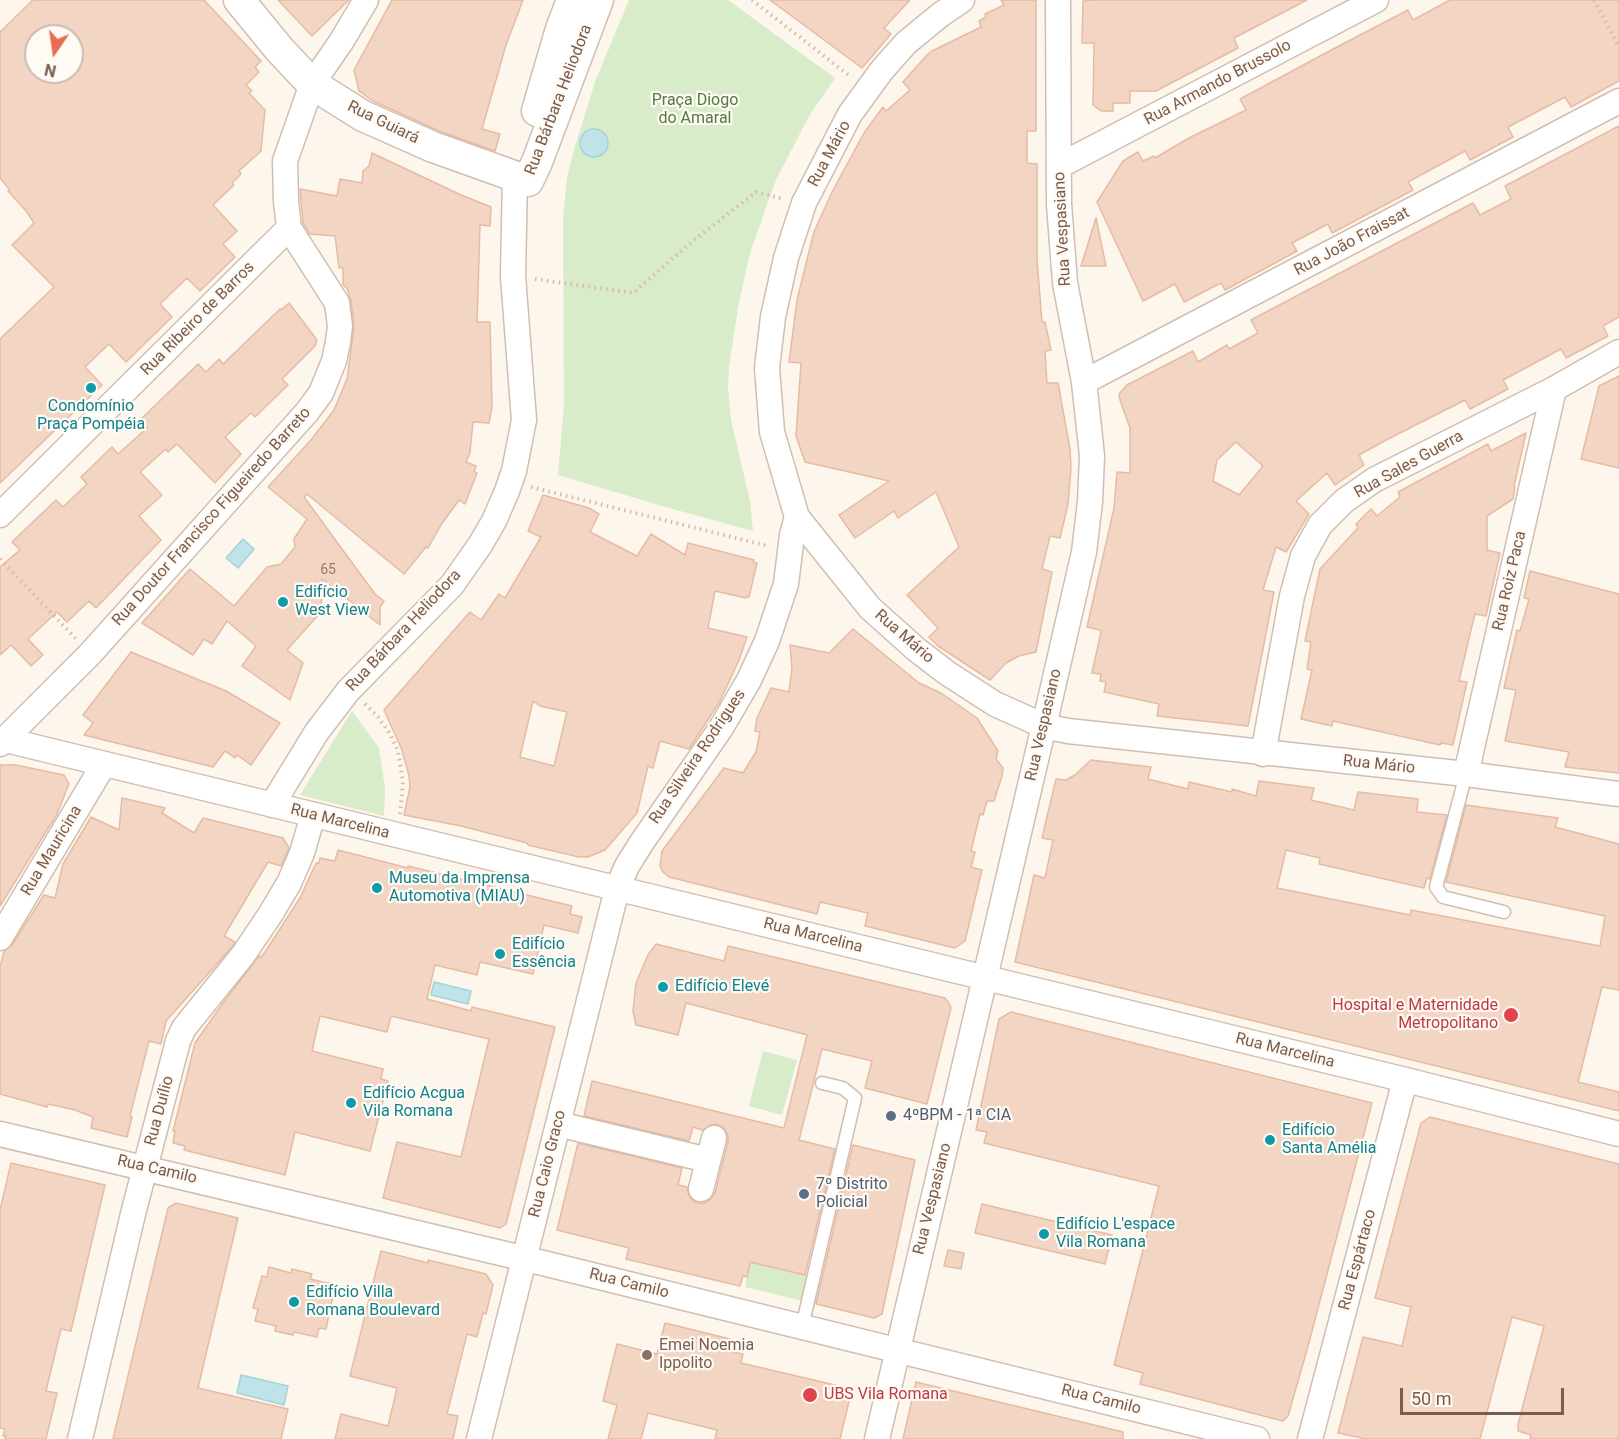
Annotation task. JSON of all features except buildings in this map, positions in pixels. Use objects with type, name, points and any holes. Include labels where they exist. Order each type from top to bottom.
[{"type":"street","name":"Rua Guiará","points":[[239,0],[280,50],[312,84],[363,116],[519,185]]},
{"type":"street","points":[[289,228],[285,161],[312,84],[366,0]]},
{"type":"street","name":"Rua Bárbara Heliodora","points":[[272,805],[315,734],[348,691],[452,585],[480,545],[494,520],[510,481],[524,420],[513,276],[519,185],[572,0]]},
{"type":"street","name":"Rua Bárbara Heliodora","points":[[519,185],[537,162],[598,0]]},
{"type":"street","name":"Rua Mário","points":[[962,0],[906,43],[867,89],[845,123],[804,203],[786,258],[776,300],[767,368],[772,432],[797,517],[870,608],[947,673],[996,704],[1044,726],[1068,731],[1263,754],[1466,774],[1619,794]]},
{"type":"street","name":"Rua Vespasiano","points":[[877,1439],[1084,552],[1090,502],[1092,456],[1084,382],[1065,283],[1059,204],[1058,0]]},
{"type":"street","name":"Rua Armando Brussolo","points":[[1059,166],[1376,0]]},
{"type":"street","name":"Rua João Fraissat","points":[[1084,382],[1619,100]]},
{"type":"street","name":"Rua Ribeiro de Barros","points":[[0,515],[289,228]]},
{"type":"street","name":"Rua Doutor Francisco Figueiredo Barreto","points":[[3,742],[90,654],[308,412],[321,393],[334,361],[338,342],[340,326],[337,303],[289,228]]},
{"type":"street","name":"Rua Sales Guerra","points":[[1263,754],[1292,596],[1303,556],[1320,525],[1344,501],[1374,480],[1554,389],[1619,352]]},
{"type":"street","name":"Rua Roiz Paca","points":[[1466,774],[1554,389]]},
{"type":"street","name":"Rua Silveira Rodrigues","points":[[617,889],[627,866],[642,842],[721,728],[749,680],[767,641],[786,584],[792,534],[797,517]]},
{"type":"street","name":"Rua Marcelina","points":[[3,742],[104,764],[1619,1134]]},
{"type":"street","name":"Rua Mauricina","points":[[0,938],[104,764]]},
{"type":"street","name":"Rua Duílio","points":[[80,1439],[145,1167],[178,1041],[184,1028],[243,954],[270,915],[289,883],[302,853],[313,815]]},
{"type":"street","name":"Rua Caio Graco","points":[[479,1439],[617,889]]},
{"type":"street","name":"Rua Espártaco","points":[[1310,1439],[1405,1080]]},
{"type":"street","points":[[558,1124],[711,1149],[701,1189]]},
{"type":"street","name":"Rua Camilo","points":[[0,1134],[525,1258],[1257,1439]]},
{"type":"lane","points":[[1466,774],[1436,886],[1443,897],[1504,912]]},
{"type":"lane","points":[[802,1327],[855,1098],[843,1088],[822,1083]]},
{"type":"path","points":[[752,0],[867,89]]},
{"type":"path","points":[[1594,0],[1619,47]]},
{"type":"path","points":[[513,276],[633,293],[693,241],[756,192],[804,203]]},
{"type":"path","points":[[510,481],[791,552]]},
{"type":"path","points":[[0,559],[90,654]]},
{"type":"path","points":[[348,691],[378,717],[398,751],[403,794],[395,835]]},
{"type":"green space","name":"Praça Diogo do Amaral","points":[[629,0],[728,0],[835,78],[809,116],[775,182],[750,253],[739,302],[729,366],[728,389],[731,420],[750,501],[753,531],[558,475],[564,405],[563,216],[567,178],[595,82]]},
{"type":"green space","points":[[352,711],[379,748],[385,789],[384,816],[300,795]]},
{"type":"green space","points":[[763,1051],[797,1060],[782,1115],[749,1106]]},
{"type":"green space","points":[[750,1262],[809,1276],[803,1301],[745,1287]]},
{"type":"water","points":[[594,129],[604,133],[608,143],[604,153],[594,157],[584,153],[580,143],[584,133]]},
{"type":"water","points":[[243,539],[254,549],[238,568],[226,558]]},
{"type":"water","points":[[434,982],[471,991],[468,1004],[431,995]]},
{"type":"water","points":[[241,1375],[288,1386],[284,1405],[237,1393]]},
{"type":"place","name":"Condomínio Praça Pompéia","points":[[91,388]]},
{"type":"place","name":"Edifício West View","points":[[283,602]]},
{"type":"place","name":"Museu da Imprensa Automotiva (MIAU)","points":[[377,888]]},
{"type":"place","name":"Edifício Essência","points":[[500,954]]},
{"type":"place","name":"Edifício Elevé","points":[[663,987]]},
{"type":"place","name":"Hospital e Maternidade Metropolitano","points":[[1511,1015]]},
{"type":"place","name":"Edifício Acgua Vila Romana","points":[[351,1103]]},
{"type":"place","name":"4ºBPM - 1ª CIA","points":[[891,1116]]},
{"type":"place","name":"Edifício Santa Amélia","points":[[1270,1140]]},
{"type":"place","name":"7º Distrito Policial","points":[[804,1194]]},
{"type":"place","name":"Edifício L'espace Vila Romana","points":[[1044,1234]]},
{"type":"place","name":"Edifício Villa Romana Boulevard","points":[[294,1302]]},
{"type":"place","name":"Emei Noemia Ippolito","points":[[647,1355]]},
{"type":"place","name":"UBS Vila Romana","points":[[810,1395]]}]
